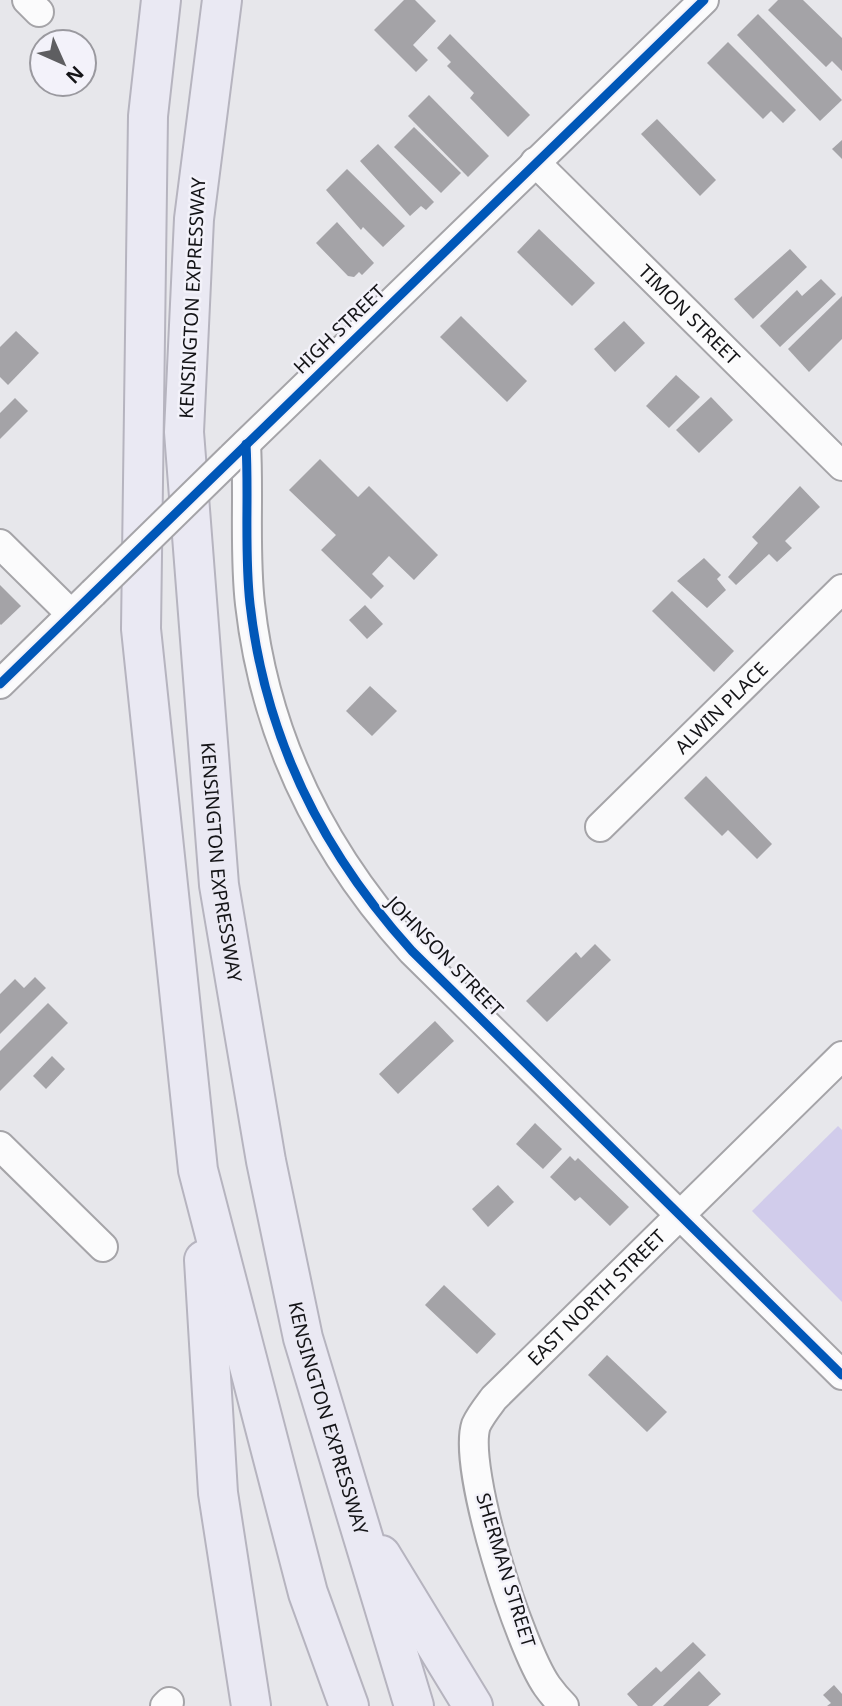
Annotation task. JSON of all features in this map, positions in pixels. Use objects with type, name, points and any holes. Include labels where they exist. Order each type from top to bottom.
[{"type":"highway","points":[[161,0],[148,116],[141,629],[198,1170],[218,1493],[251,1706]]},
{"type":"highway","name":"KENSINGTON EXPRESSWAY","points":[[222,0],[194,219],[184,432],[219,885],[266,1161],[300,1325],[352,1507],[414,1706]]},
{"type":"highway","points":[[198,1170],[308,1593],[349,1706]]},
{"type":"highway","points":[[352,1507],[472,1706]]},
{"type":"street","name":"HIGH STREET","points":[[0,684],[704,0]]},
{"type":"street","name":"TIMON STREET","points":[[536,162],[842,466]]},
{"type":"street","name":"JOHNSON STREET","points":[[239,451],[257,655],[268,701],[289,763],[316,821],[358,887],[412,951],[842,1375]]},
{"type":"street","points":[[0,544],[71,614]]},
{"type":"street","name":"ALWIN PLACE","points":[[600,827],[842,589]]},
{"type":"street","name":"EAST NORTH STREET","points":[[476,1425],[494,1398],[842,1056]]},
{"type":"street","points":[[0,1146],[103,1247]]},
{"type":"street","name":"SHERMAN STREET","points":[[476,1425],[474,1458],[488,1525],[517,1621],[546,1685],[564,1706]]},
{"type":"shaded area","points":[[838,1126],[842,1130],[842,1302],[752,1211]]},
{"type":"building","points":[[404,0],[415,0],[436,21],[413,45],[428,60],[416,72],[374,30]]},
{"type":"building","points":[[778,0],[803,0],[842,38],[842,71],[832,61],[826,67],[768,10]]},
{"type":"building","points":[[758,14],[842,100],[820,121],[737,35]]},
{"type":"building","points":[[450,34],[530,115],[508,137],[470,98],[474,93],[447,66],[451,62],[437,48]]},
{"type":"building","points":[[728,42],[796,110],[783,123],[771,111],[763,119],[707,63]]},
{"type":"building","points":[[429,95],[489,156],[468,177],[408,116]]},
{"type":"building","points":[[657,119],[716,180],[700,196],[641,134]]},
{"type":"building","points":[[414,127],[461,173],[441,193],[394,147]]},
{"type":"building","points":[[842,140],[842,159],[832,149]]},
{"type":"building","points":[[378,144],[434,202],[426,210],[421,206],[410,216],[360,161]]},
{"type":"building","points":[[347,169],[405,226],[383,247],[363,227],[361,230],[326,190]]},
{"type":"building","points":[[337,222],[374,263],[362,275],[359,272],[354,277],[348,276],[316,243]]},
{"type":"building","points":[[539,229],[595,283],[572,306],[517,252]]},
{"type":"building","points":[[790,249],[807,267],[753,319],[734,299]]},
{"type":"building","points":[[821,279],[836,294],[780,347],[760,326],[797,290],[802,296]]},
{"type":"building","points":[[842,296],[842,339],[809,372],[788,349]]},
{"type":"building","points":[[461,316],[527,381],[507,402],[440,337]]},
{"type":"building","points":[[624,321],[645,343],[615,372],[594,349]]},
{"type":"building","points":[[16,331],[39,353],[8,385],[0,377],[0,347]]},
{"type":"building","points":[[676,375],[700,397],[669,428],[646,406]]},
{"type":"building","points":[[711,397],[733,420],[699,453],[676,430]]},
{"type":"building","points":[[15,398],[28,411],[0,439],[0,413]]},
{"type":"building","points":[[320,459],[358,497],[369,486],[438,555],[414,580],[389,556],[372,574],[384,586],[371,599],[321,550],[336,535],[289,490]]},
{"type":"building","points":[[800,486],[820,507],[785,541],[792,548],[777,562],[769,554],[736,585],[728,577],[758,543],[752,537]]},
{"type":"building","points":[[704,558],[721,575],[717,579],[726,590],[707,608],[677,581]]},
{"type":"building","points":[[0,585],[21,606],[1,625],[0,624]]},
{"type":"building","points":[[672,591],[734,651],[714,672],[652,611]]},
{"type":"building","points":[[365,605],[383,624],[367,639],[349,620]]},
{"type":"building","points":[[370,686],[397,711],[372,736],[346,711]]},
{"type":"building","points":[[706,776],[772,844],[757,859],[728,830],[722,836],[684,798]]},
{"type":"building","points":[[595,944],[611,960],[547,1022],[526,1001],[576,952],[581,958]]},
{"type":"building","points":[[35,977],[46,988],[0,1034],[0,994],[15,979],[24,988]]},
{"type":"building","points":[[48,1003],[68,1023],[0,1091],[0,1051]]},
{"type":"building","points":[[435,1021],[454,1041],[398,1094],[379,1074]]},
{"type":"building","points":[[52,1056],[65,1069],[46,1089],[33,1076]]},
{"type":"building","points":[[535,1123],[562,1149],[543,1169],[516,1144]]},
{"type":"building","points":[[570,1156],[575,1161],[578,1158],[629,1207],[610,1226],[580,1197],[575,1201],[550,1177]]},
{"type":"building","points":[[498,1185],[514,1202],[488,1227],[472,1209]]},
{"type":"building","points":[[444,1285],[496,1334],[477,1354],[425,1305]]},
{"type":"building","points":[[607,1355],[667,1412],[647,1432],[588,1375]]},
{"type":"building","points":[[693,1642],[706,1655],[652,1706],[638,1706],[627,1694],[656,1667],[661,1672]]},
{"type":"building","points":[[699,1671],[721,1694],[708,1706],[663,1706]]},
{"type":"building","points":[[834,1685],[842,1694],[842,1706],[827,1706],[831,1703],[823,1695]]},
{"type":"cycle path","points":[[0,684],[704,0]]},
{"type":"cycle path","points":[[246,444],[250,604],[269,701],[303,791],[351,874],[412,951],[842,1375]]}]
